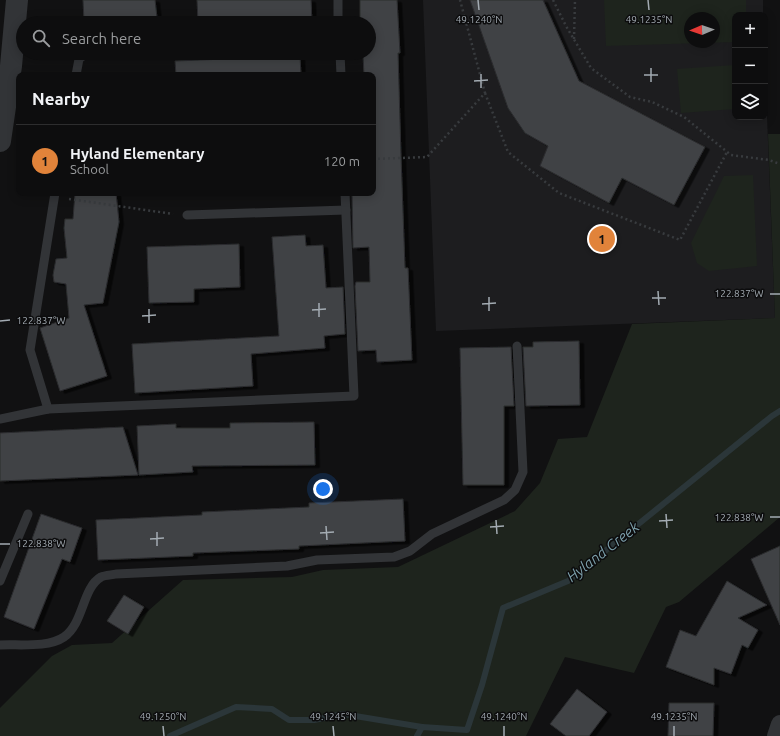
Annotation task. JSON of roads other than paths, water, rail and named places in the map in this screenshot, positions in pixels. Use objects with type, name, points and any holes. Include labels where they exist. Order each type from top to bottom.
[{"type":"street","points":[[0,141],[11,66],[17,0]]},
{"type":"street","points":[[776,736],[780,724]]},
{"type":"lane","points":[[338,0],[338,16]]},
{"type":"lane","points":[[77,72],[79,60]]},
{"type":"lane","points":[[340,60],[341,72]]},
{"type":"lane","points":[[48,410],[30,350],[55,196]]},
{"type":"lane","points":[[0,419],[48,410],[354,396],[345,196]]},
{"type":"lane","points":[[187,215],[346,210]]},
{"type":"lane","points":[[0,645],[48,642],[64,637],[76,624],[91,589],[101,577],[116,574],[287,566],[317,560],[394,557],[410,551],[432,534],[504,500],[515,490],[523,472],[517,346]]},
{"type":"lane","points":[[0,581],[28,514]]},
{"type":"waterway","name":"Hyland Creek","points":[[417,736],[422,727],[467,730],[482,685],[503,608],[568,581],[780,411]]},
{"type":"waterway","points":[[170,736],[236,707],[272,709],[289,720],[314,720],[343,714],[422,727]]},
{"type":"place","name":"Hyland Elementary","points":[[602,239]]}]
